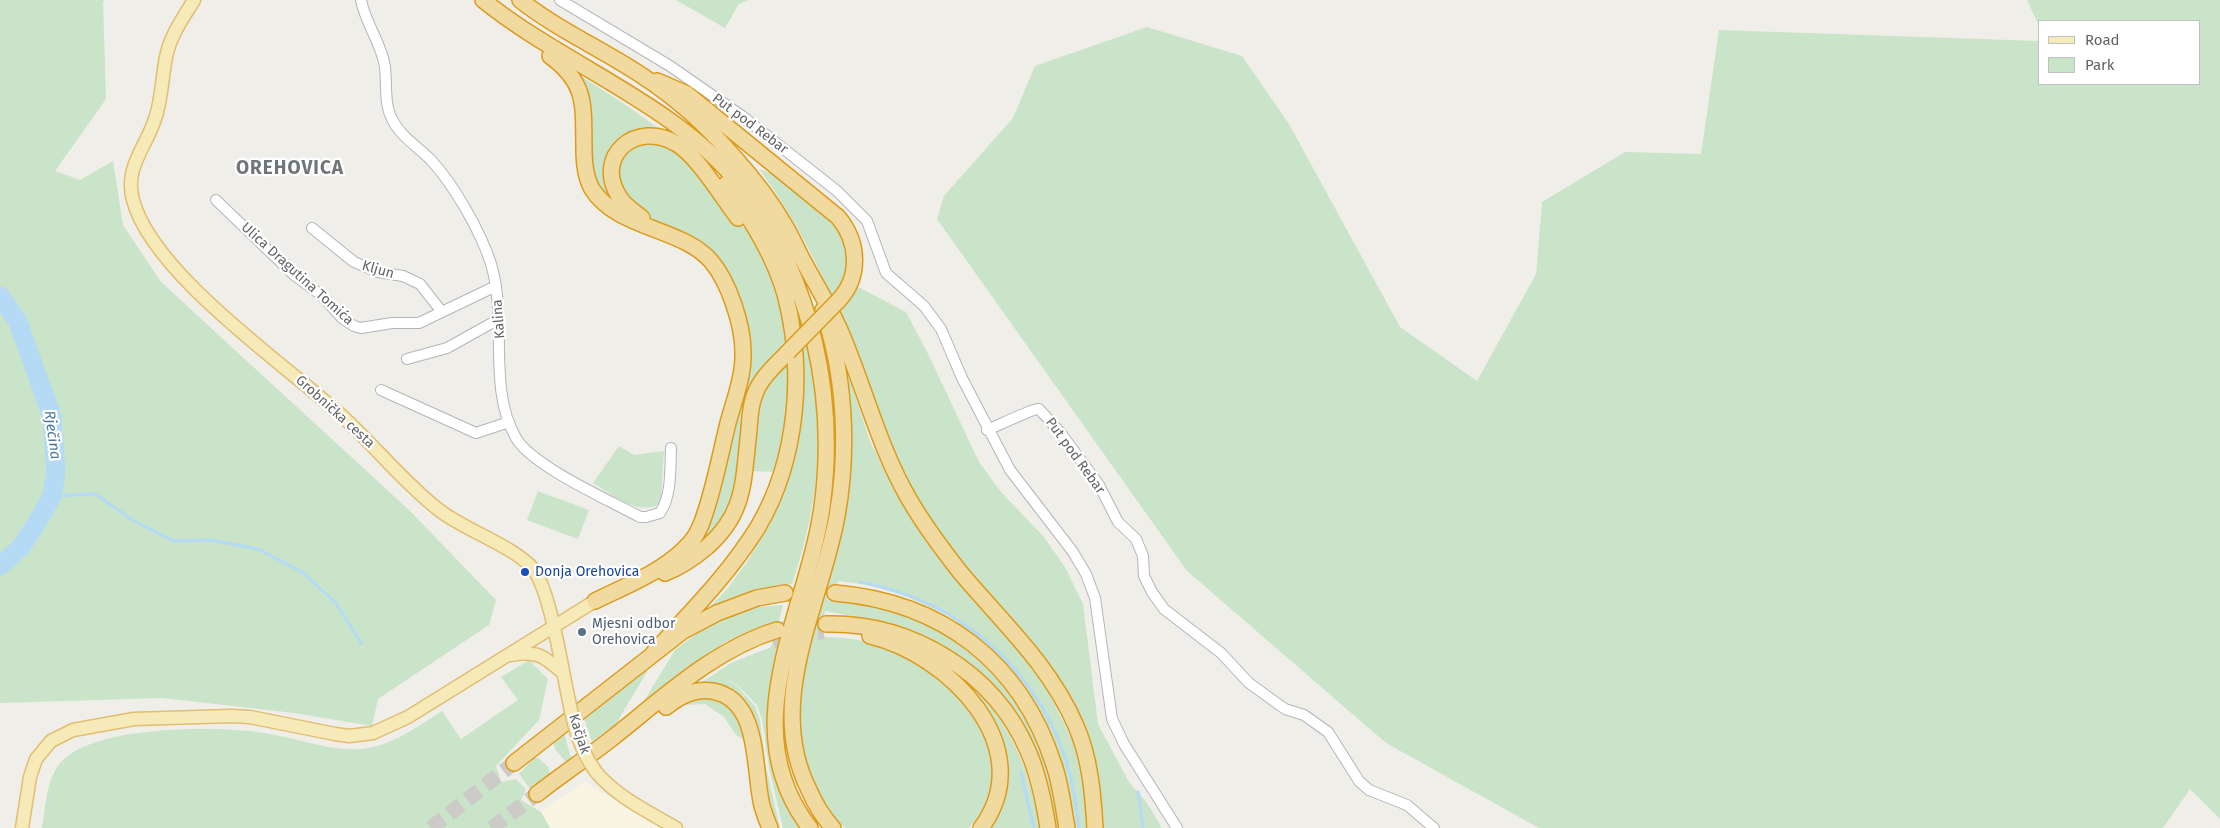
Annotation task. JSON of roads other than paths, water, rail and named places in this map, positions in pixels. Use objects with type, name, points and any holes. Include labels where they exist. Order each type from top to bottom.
[{"type":"highway","points":[[483,0],[518,26],[622,90],[690,136],[710,152],[744,190],[761,216],[799,292],[817,348],[825,403],[826,472],[816,539],[780,667],[774,712],[778,758],[785,781],[794,802],[810,828]]},
{"type":"highway","points":[[520,0],[643,76],[665,92],[714,135],[758,185],[784,223],[827,303],[844,339],[872,419],[889,460],[909,499],[949,558],[1021,639],[1046,671],[1063,698],[1077,727],[1086,753],[1093,791],[1095,828]]},
{"type":"highway","points":[[518,26],[534,44],[567,70],[578,84],[583,110],[584,161],[591,188],[614,211],[697,250],[709,259],[717,269],[736,312],[742,338],[743,355],[731,412],[701,524],[694,538],[681,552],[661,567],[595,601]]},
{"type":"highway","points":[[635,581],[663,574],[691,560],[728,526],[737,508],[742,490],[754,395],[763,379],[838,301],[851,282],[855,261],[852,240],[845,225],[838,217],[687,94],[669,85],[643,76]]},
{"type":"highway","points":[[654,652],[722,579],[759,525],[774,492],[784,458],[794,409],[795,356],[785,293],[775,268],[752,222],[719,175],[671,124]]},
{"type":"highway","points":[[657,230],[623,202],[616,191],[612,177],[612,164],[618,149],[630,140],[646,136],[662,138],[681,147],[710,180],[737,217],[759,236]]},
{"type":"highway","points":[[804,262],[824,313],[834,353],[841,397],[844,443],[838,515],[825,572],[804,641],[794,683],[792,729],[794,747],[804,782],[816,805],[833,828]]},
{"type":"highway","points":[[514,763],[683,631],[718,612],[757,598],[785,593]]},
{"type":"highway","points":[[835,593],[874,598],[928,616],[968,639],[996,666],[1011,683],[1037,721],[1055,766],[1067,828]]},
{"type":"highway","points":[[982,828],[993,810],[998,795],[1001,764],[993,734],[966,694],[933,666],[888,642],[855,633],[825,628],[860,626],[909,638],[932,648],[954,662],[986,687],[1005,709],[1029,752],[1038,776],[1048,828]]},
{"type":"highway","points":[[537,794],[597,750],[694,673],[737,646],[775,635]]},
{"type":"highway","points":[[597,750],[621,741],[686,694],[701,690],[722,694],[737,704],[750,729],[762,806],[770,828]]},
{"type":"main road","name":"Grobnička cesta","points":[[194,0],[173,35],[166,54],[155,119],[135,161],[131,179],[132,198],[145,228],[189,283],[341,415],[423,497],[455,521],[528,564],[538,577],[552,626]]},
{"type":"main road","points":[[22,828],[30,777],[36,759],[51,741],[73,730],[134,719],[231,716],[349,736],[373,734],[408,718],[552,626],[595,601]]},
{"type":"main road","name":"Kačjak","points":[[552,626],[569,701],[584,754],[605,783],[624,798],[676,828]]},
{"type":"main road","points":[[506,656],[533,652],[549,660],[563,673]]},
{"type":"street","name":"Kalina","points":[[361,0],[384,65],[388,109],[392,120],[398,129],[442,173],[455,192],[490,263],[496,286],[500,319],[500,383],[509,422],[523,447],[541,463],[640,517],[660,513],[665,506],[669,490],[671,448]]},
{"type":"street","name":"Put pod Rebar","points":[[560,0],[698,84],[837,191],[867,221],[886,273],[891,280],[899,284],[924,306],[941,329],[988,430],[1034,408],[1039,409],[1060,432],[1099,484],[1118,522],[1136,539],[1143,556],[1144,576],[1164,609],[1221,653],[1249,683],[1285,708],[1304,716],[1322,727],[1335,742],[1360,781],[1369,790],[1407,805],[1434,828]]},
{"type":"street","name":"Ulica Dragutina Tomića","points":[[216,200],[294,275],[321,295],[348,323],[361,328],[392,323],[419,323],[496,286]]},
{"type":"street","name":"Kljun","points":[[312,228],[354,262],[378,272],[403,276],[420,284],[442,312]]},
{"type":"street","points":[[407,359],[447,348],[500,319]]},
{"type":"street","points":[[381,390],[476,432],[509,422]]},
{"type":"street","points":[[988,430],[1010,470],[1074,552],[1086,574],[1095,598],[1112,719],[1124,744],[1178,828]]},
{"type":"waterway","name":"Rječina","points":[[0,296],[18,322],[52,417],[56,472],[52,496],[36,524],[21,547],[0,566]]},
{"type":"waterway","points":[[52,496],[95,494],[131,519],[173,541],[211,540],[258,549],[302,572],[335,602],[362,644]]},
{"type":"waterway","points":[[860,582],[895,591],[928,604],[958,620],[985,640],[1010,664],[1031,691],[1049,721],[1064,754],[1079,828]]},
{"type":"waterway","points":[[1021,773],[1034,828]]},
{"type":"waterway","points":[[1138,792],[1143,828]]},
{"type":"tunnel","points":[[773,641],[804,633],[824,632]]},
{"type":"tunnel","points":[[431,828],[514,763]]},
{"type":"tunnel","points":[[492,828],[537,794]]},
{"type":"place","name":"Donja Orehovica","points":[[525,572]]},
{"type":"place","name":"Mjesni odbor Orehovica","points":[[582,632]]},
{"type":"district","name":"OREHOVICA","points":[[290,169]]}]
